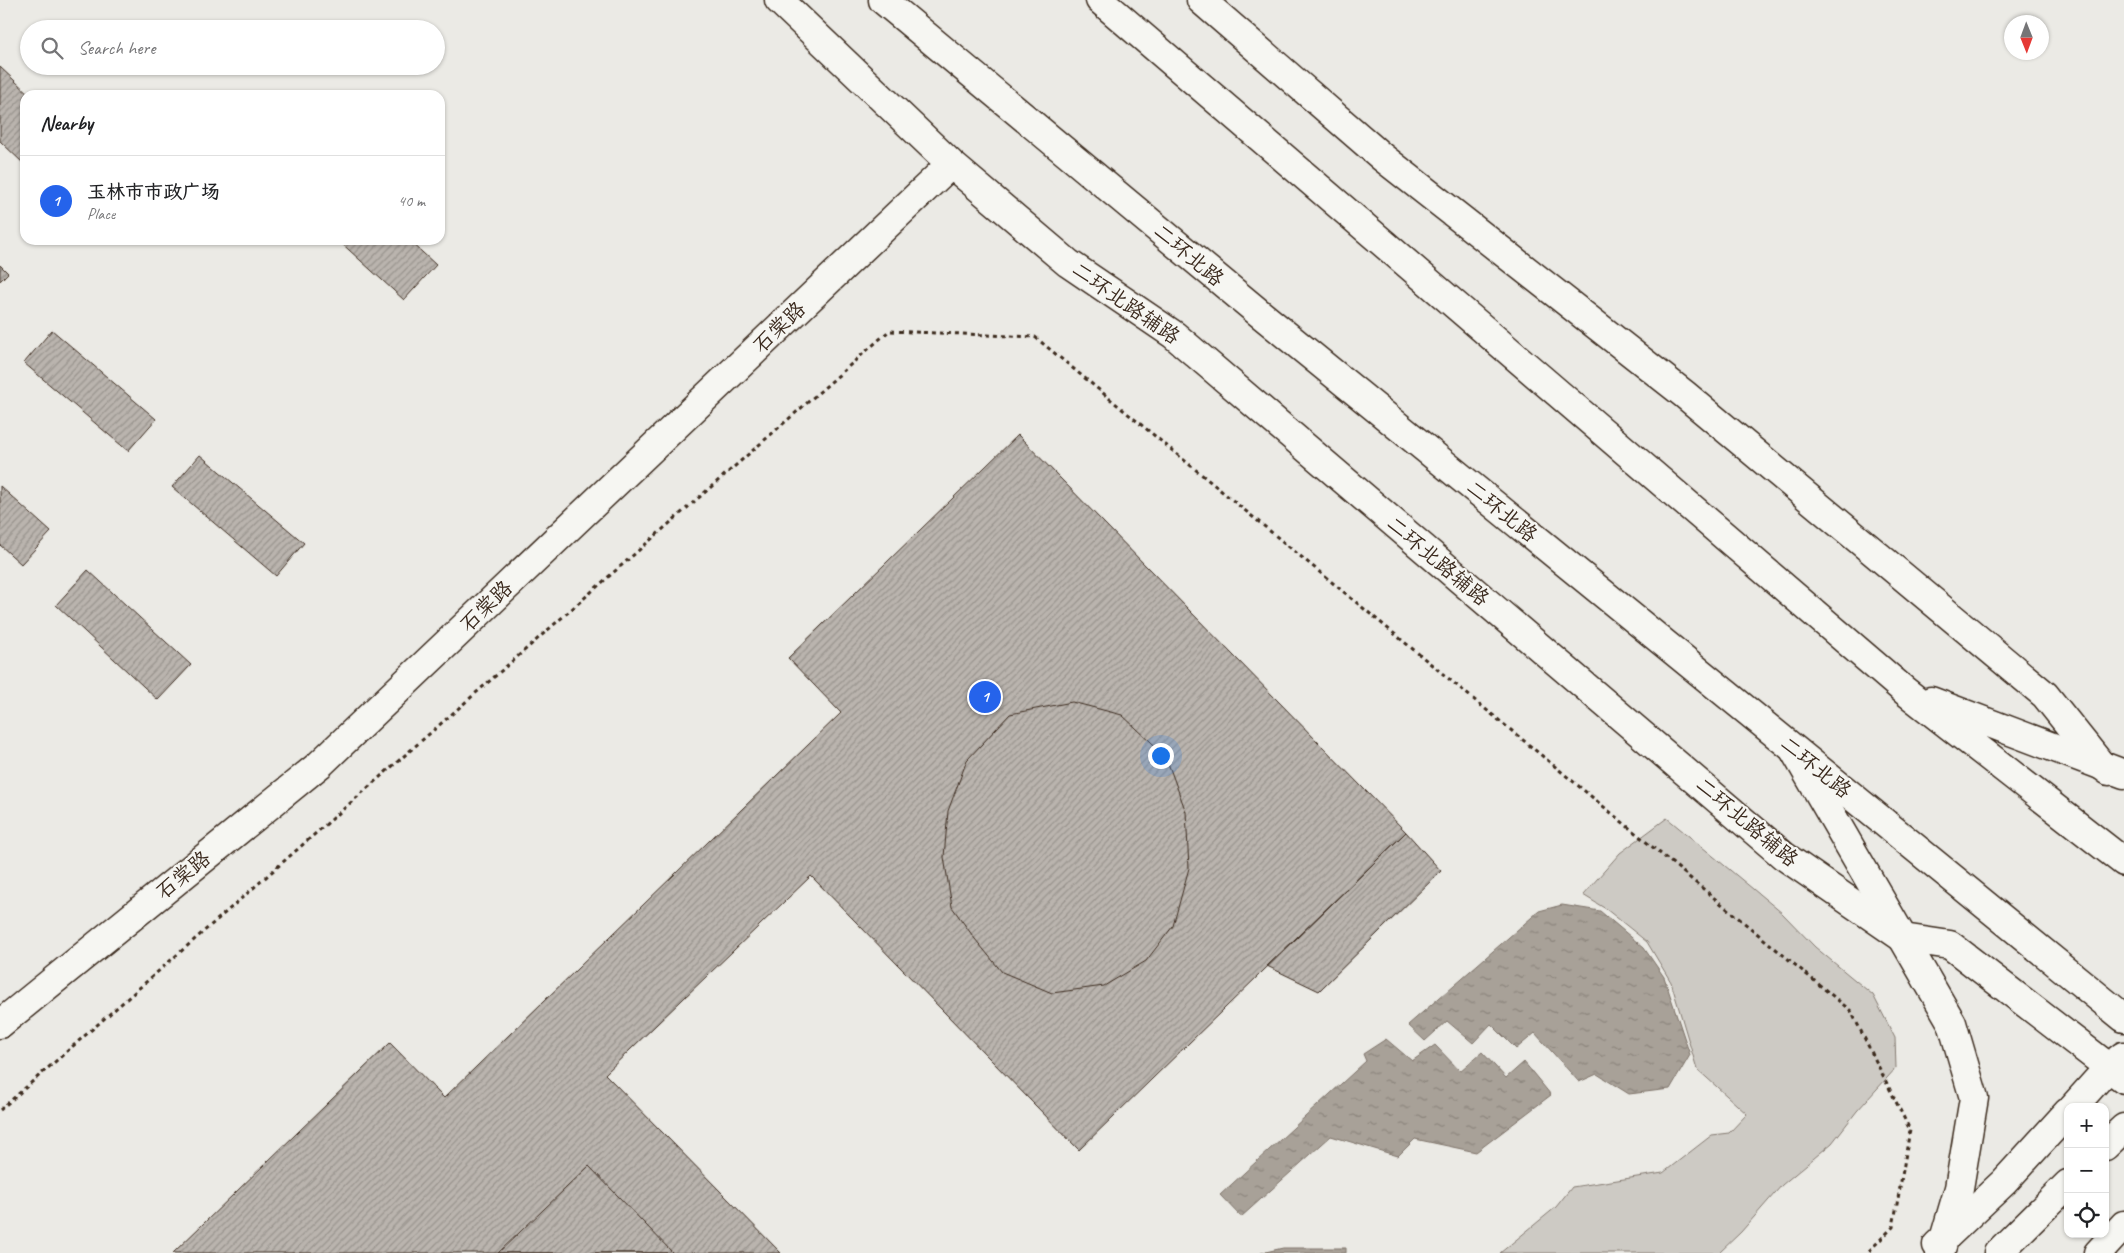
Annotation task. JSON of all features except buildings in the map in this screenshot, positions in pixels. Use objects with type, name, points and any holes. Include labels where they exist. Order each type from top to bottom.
[{"type":"main road","name":"二环北路辅路","points":[[779,0],[951,164],[1068,263],[1174,335],[1784,856],[1903,938],[1950,945],[2119,1067]]},
{"type":"main road","name":"二环北路","points":[[883,0],[1258,312],[2124,1018]]},
{"type":"main road","points":[[1100,0],[1905,691],[2124,862]]},
{"type":"main road","points":[[1201,0],[1382,156],[1684,394],[2045,695],[2124,782]]},
{"type":"main road","name":"石棠路","points":[[0,1024],[319,765],[951,164]]},
{"type":"main road","points":[[1905,691],[2112,769]]},
{"type":"main road","points":[[1793,749],[1952,1023],[1974,1098],[1959,1188],[1938,1248]]},
{"type":"main road","points":[[2078,1103],[2119,1067]]},
{"type":"main road","points":[[1938,1248],[2004,1182],[2064,1116]]},
{"type":"main road","points":[[2109,1142],[2124,1128]]},
{"type":"main road","points":[[1998,1253],[2064,1188]]},
{"type":"main road","points":[[2098,1253],[2124,1225]]},
{"type":"path","points":[[0,1110],[889,331],[1035,337],[1851,1011],[1910,1130],[1893,1227],[1867,1253]]},
{"type":"shaded area","points":[[1667,818],[1782,913],[1815,947],[1873,995],[1895,1038],[1896,1068],[1857,1111],[1832,1143],[1782,1185],[1741,1232],[1719,1253],[1500,1253],[1556,1207],[1572,1187],[1663,1173],[1712,1135],[1729,1133],[1747,1114],[1697,1069],[1671,982],[1647,942],[1606,909],[1583,895],[1620,853]]},
{"type":"water","points":[[1562,905],[1600,911],[1644,948],[1664,977],[1690,1055],[1670,1089],[1629,1094],[1597,1074],[1579,1082],[1535,1033],[1516,1049],[1491,1024],[1473,1043],[1447,1021],[1425,1041],[1408,1025],[1539,911]]},
{"type":"water","points":[[1386,1039],[1412,1061],[1435,1045],[1460,1071],[1482,1052],[1506,1078],[1524,1062],[1551,1095],[1476,1152],[1415,1139],[1398,1156],[1331,1136],[1241,1217],[1220,1195],[1366,1061],[1363,1054]]},
{"type":"water","points":[[1283,1248],[1346,1248],[1346,1253],[1261,1253]]},
{"type":"place","name":"玉林市市政广场","points":[[985,697]]}]
